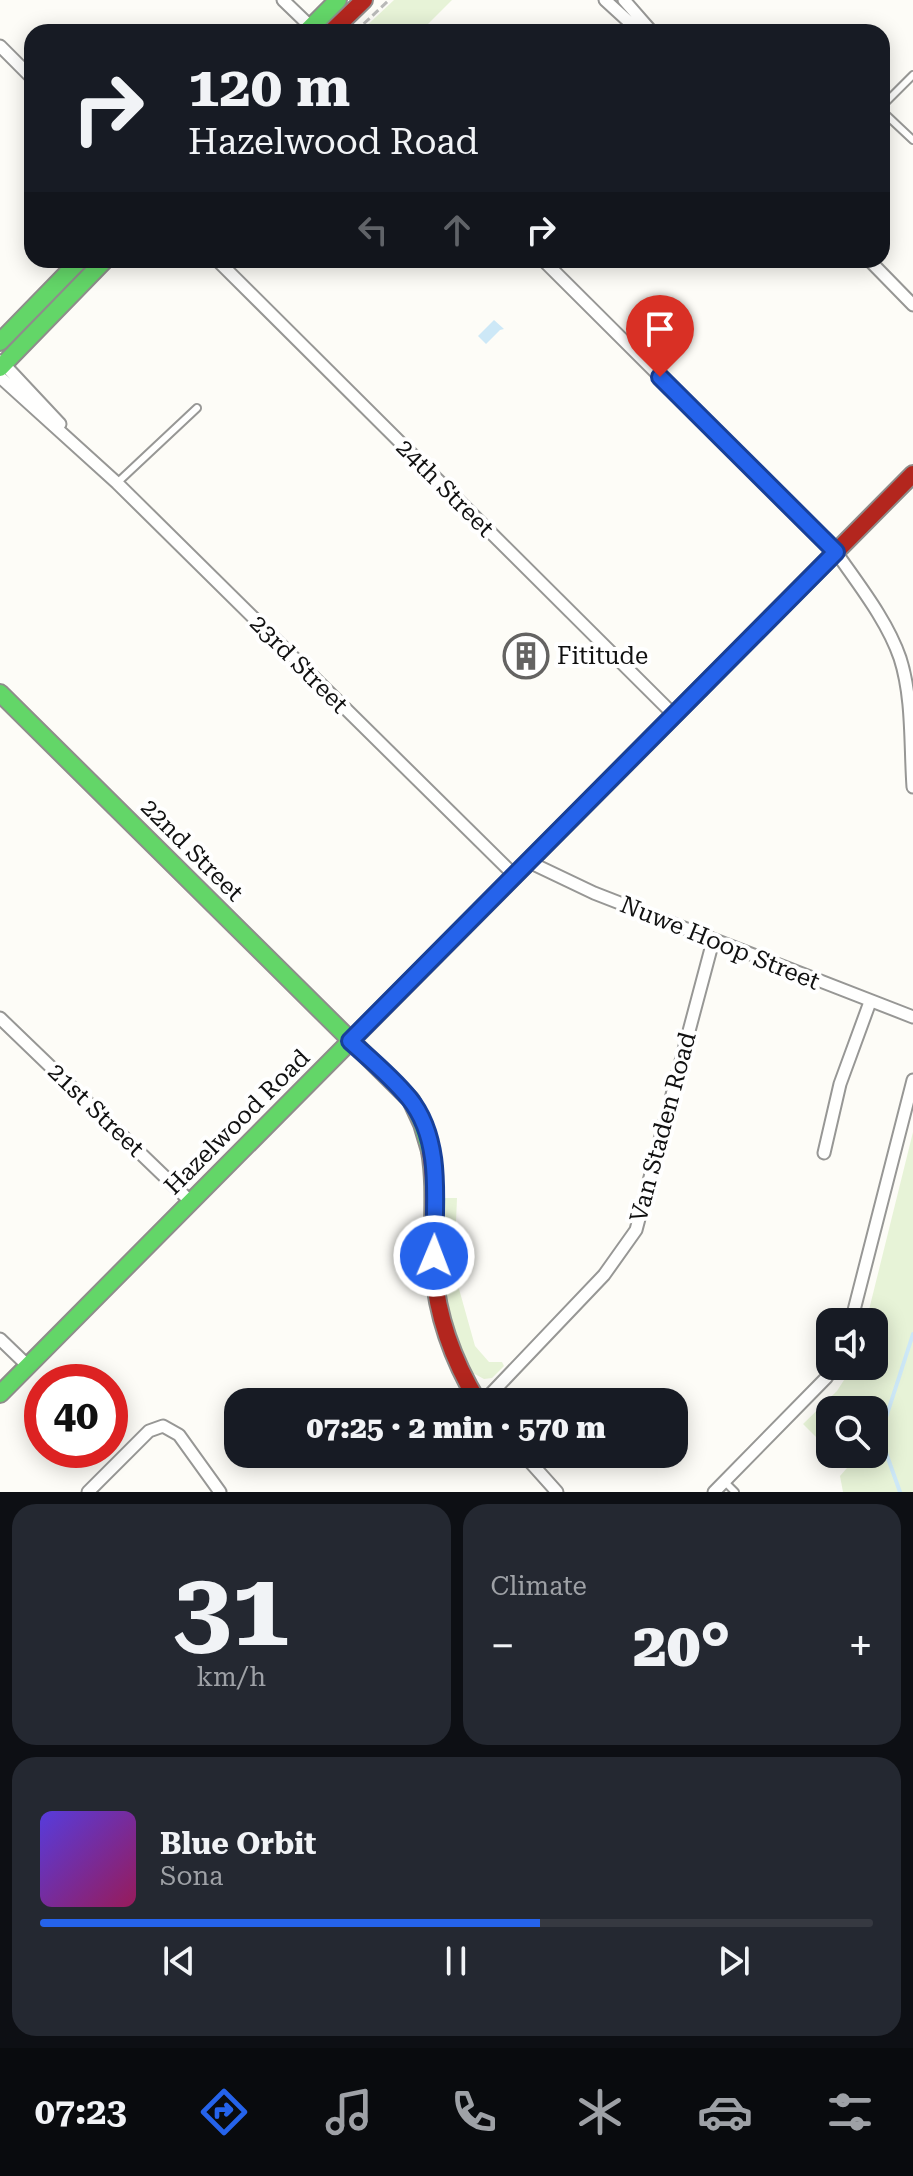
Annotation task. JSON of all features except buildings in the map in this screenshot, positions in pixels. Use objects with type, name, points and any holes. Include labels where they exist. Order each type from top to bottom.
[{"type":"street","points":[[283,0],[303,24]]},
{"type":"street","points":[[314,24],[338,0]]},
{"type":"street","points":[[339,24],[364,0]]},
{"type":"street","points":[[605,0],[631,24]]},
{"type":"street","points":[[624,0],[645,24]]},
{"type":"street","points":[[0,46],[24,70]]},
{"type":"street","points":[[0,342],[72,268]]},
{"type":"street","points":[[1,367],[97,268]]},
{"type":"street","name":"24th Street","points":[[225,268],[674,715]]},
{"type":"street","points":[[551,268],[836,552],[874,609],[899,657],[906,687],[913,787]]},
{"type":"street","points":[[877,268],[913,305]]},
{"type":"street","name":"23rd Street","points":[[1,367],[40,401],[83,452],[515,876]]},
{"type":"street","name":"Hazelwood Road","points":[[30,1364],[913,474]]},
{"type":"street","name":"22nd Street","points":[[0,693],[411,1100],[431,1146],[434,1279],[438,1310],[461,1375],[470,1388]]},
{"type":"street","name":"Nuwe Hoop Street","points":[[529,862],[594,893],[913,1017]]},
{"type":"street","name":"Van Staden Road","points":[[494,1388],[604,1275],[636,1230],[713,941]]},
{"type":"street","points":[[824,1153],[840,1084],[870,1002]]},
{"type":"street","name":"21st Street","points":[[0,1018],[191,1202]]},
{"type":"street","points":[[855,1308],[913,1080]]},
{"type":"street","points":[[0,1339],[26,1364]]},
{"type":"street","name":"Hazelwood Road","points":[[0,1394],[24,1370]]},
{"type":"street","points":[[714,1492],[824,1380]]},
{"type":"street","points":[[88,1492],[149,1431],[163,1426],[179,1435],[220,1492]]},
{"type":"street","points":[[536,1468],[557,1492]]},
{"type":"lane","points":[[890,99],[913,75]]},
{"type":"lane","points":[[890,116],[913,140]]},
{"type":"lane","points":[[117,483],[197,408]]},
{"type":"lane","points":[[724,1481],[735,1492]]},
{"type":"path","points":[[364,24],[389,0]]},
{"type":"green space","points":[[394,0],[452,0],[428,24],[368,24]]},
{"type":"green space","points":[[913,1132],[913,1492],[843,1492],[840,1476],[847,1468],[888,1468],[888,1396],[832,1396],[844,1380],[888,1380],[888,1308],[869,1308]]},
{"type":"green space","points":[[445,1198],[457,1198],[454,1271],[475,1346],[489,1362],[502,1362],[504,1366],[492,1378],[484,1379],[471,1372],[452,1326],[445,1298]]},
{"type":"green space","points":[[816,1411],[816,1437],[803,1424]]},
{"type":"water","points":[[494,320],[504,329],[486,344],[478,336]]},
{"type":"waterway","points":[[900,1492],[880,1436],[913,1334]]},
{"type":"traffic: fast","points":[[314,24],[338,0]]},
{"type":"traffic: fast","points":[[0,342],[72,268]]},
{"type":"traffic: fast","points":[[0,368],[97,268]]},
{"type":"traffic: fast","points":[[0,1394],[700,689]]},
{"type":"traffic: fast","points":[[0,693],[411,1100],[430,1151]]},
{"type":"traffic: jam","points":[[339,24],[364,0]]},
{"type":"traffic: jam","points":[[700,689],[913,474]]},
{"type":"traffic: jam","points":[[430,1151],[437,1295],[452,1350],[471,1388]]},
{"type":"place","name":"Fititude","points":[[526,656]]},
{"type":"route","points":[[434,1256],[434,1174],[431,1146],[421,1119],[411,1100],[394,1081],[350,1041],[836,552],[660,377]]}]
